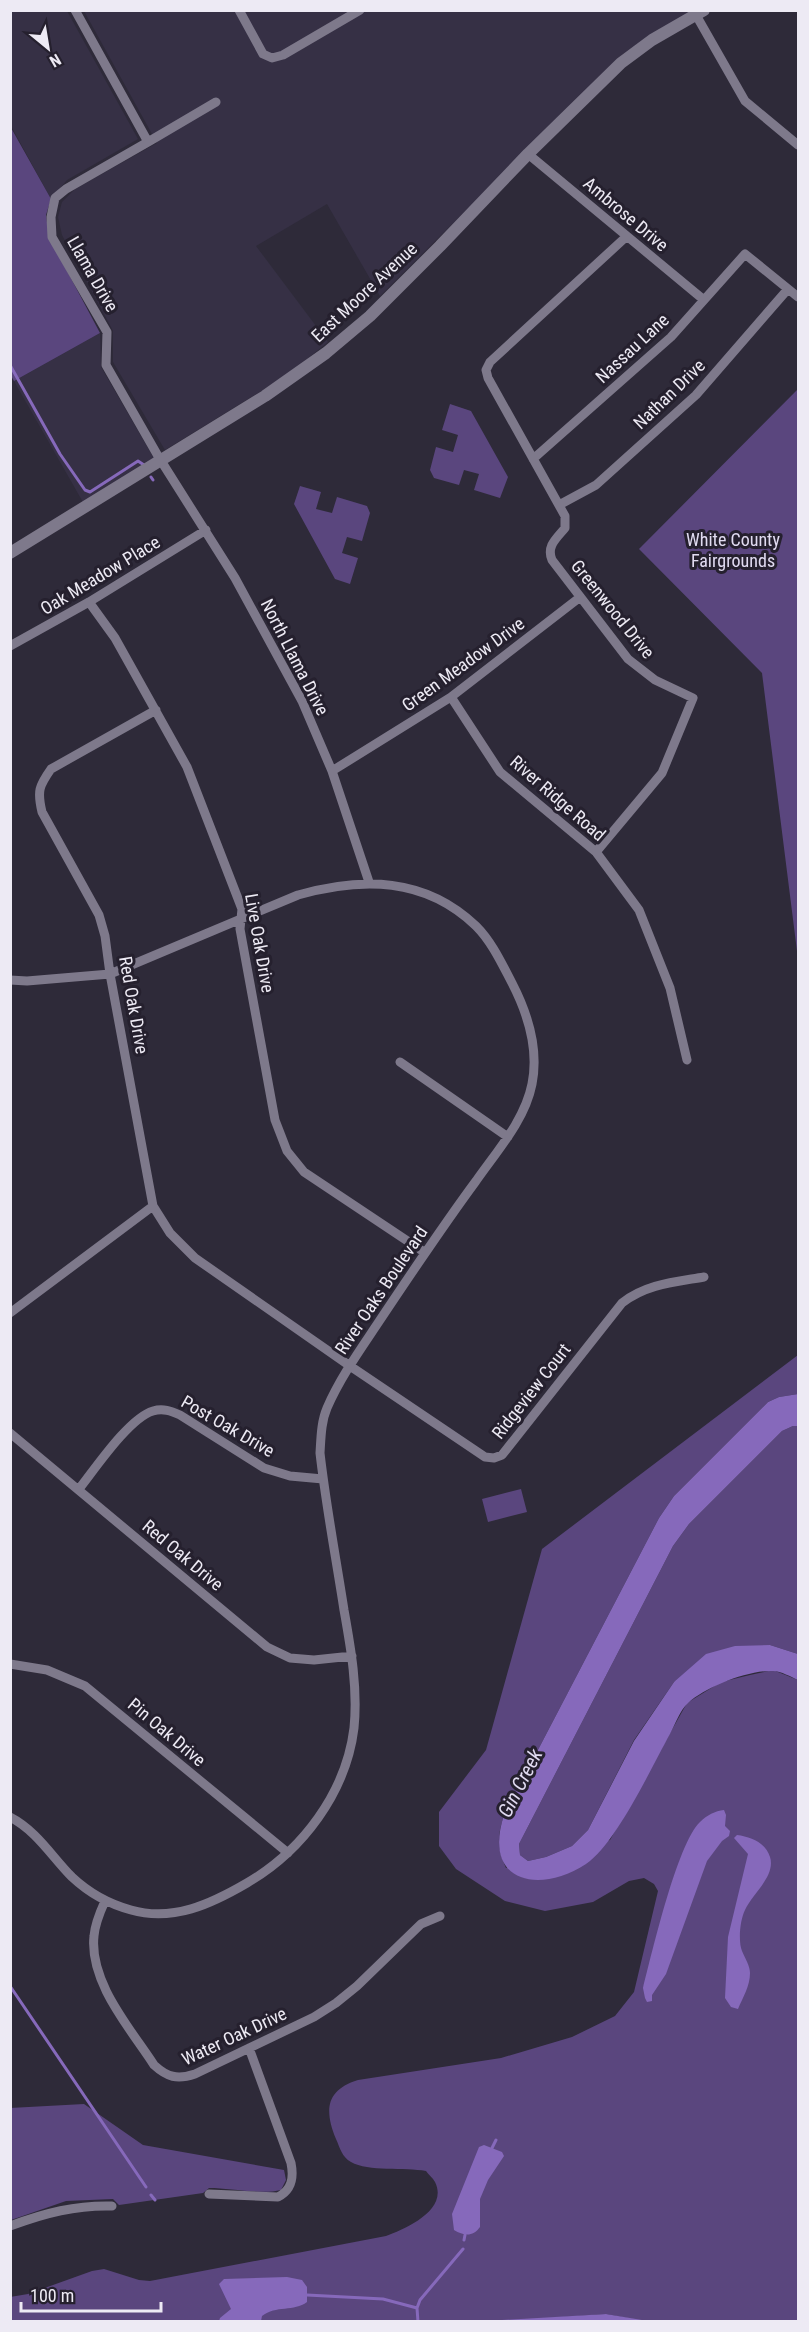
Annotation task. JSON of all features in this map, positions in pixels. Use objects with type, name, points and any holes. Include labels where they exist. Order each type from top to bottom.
[{"type":"street","points":[[75,10],[148,142]]},
{"type":"street","points":[[239,10],[263,54],[272,58],[360,10]]},
{"type":"street","points":[[692,14],[746,101],[798,145]]},
{"type":"street","name":"East Moore Avenue","points":[[10,553],[162,461],[292,377],[354,330],[621,63],[641,47],[692,14]]},
{"type":"street","name":"Llama Drive","points":[[162,461],[106,365],[107,332],[52,237],[51,217],[55,198],[66,189],[216,102]]},
{"type":"street","name":"Ambrose Drive","points":[[528,154],[704,300]]},
{"type":"street","name":"Greenwood Drive","points":[[596,852],[662,773],[693,698],[655,680],[635,665],[579,598],[549,553],[550,546],[565,528],[565,516],[488,378],[486,370],[490,362],[627,236]]},
{"type":"street","name":"Nassau Lane","points":[[533,459],[671,337],[745,254],[788,290]]},
{"type":"street","points":[[788,290],[798,297]]},
{"type":"street","name":"Nathan Drive","points":[[559,505],[596,485],[696,394],[788,290]]},
{"type":"street","name":"North Llama Drive","points":[[162,461],[235,578],[302,701],[332,771],[369,882]]},
{"type":"street","name":"Oak Meadow Place","points":[[10,646],[89,602],[206,530]]},
{"type":"street","name":"Green Meadow Drive","points":[[332,771],[452,697],[579,598]]},
{"type":"street","name":"Live Oak Drive","points":[[89,602],[115,638],[193,779],[242,909],[240,929],[275,1120],[287,1151],[304,1172],[424,1252]]},
{"type":"street","name":"River Ridge Road","points":[[452,697],[500,772],[596,852],[631,898],[646,924],[670,988],[687,1060]]},
{"type":"street","name":"Red Oak Drive","points":[[153,1206],[105,936],[99,915],[42,812],[38,796],[41,784],[51,769],[156,710]]},
{"type":"street","name":"River Oaks Boulevard","points":[[10,980],[27,981],[110,974],[298,895],[330,886],[369,882],[404,887],[435,897],[460,912],[480,931],[501,961],[531,1025],[533,1048],[532,1083],[525,1108],[508,1137],[424,1252],[350,1366],[327,1409],[321,1431],[320,1453],[352,1656],[355,1694],[354,1729],[340,1779],[328,1803],[307,1834],[288,1853],[256,1878],[219,1899],[190,1911],[159,1915],[132,1911],[105,1900],[72,1877],[39,1839],[10,1817]]},
{"type":"street","points":[[400,1062],[508,1137]]},
{"type":"street","points":[[10,1313],[153,1206],[170,1233],[195,1258],[350,1366]]},
{"type":"street","name":"Ridgeview Court","points":[[350,1366],[485,1457],[494,1458],[502,1455],[622,1303],[635,1293],[650,1287],[704,1277]]},
{"type":"street","name":"Post Oak Drive","points":[[79,1489],[139,1418],[153,1411],[167,1410],[180,1415],[264,1468],[290,1476],[323,1479]]},
{"type":"street","name":"Red Oak Drive","points":[[10,1433],[267,1647],[290,1658],[314,1660],[352,1656]]},
{"type":"street","name":"Pin Oak Drive","points":[[10,1664],[47,1670],[85,1686],[288,1853]]},
{"type":"street","name":"Water Oak Drive","points":[[105,1900],[97,1919],[94,1936],[97,1968],[105,1990],[154,2065],[162,2073],[173,2078],[184,2078],[314,2017],[357,1986],[421,1924],[440,1916]]},
{"type":"street","points":[[209,2194],[278,2197],[285,2193],[292,2183],[291,2163],[249,2048]]},
{"type":"street","points":[[10,2226],[69,2207],[112,2206]]},
{"type":"shaded area","points":[[10,11],[67,11],[138,139],[67,180],[51,199],[11,126]]},
{"type":"shaded area","points":[[84,11],[691,11],[623,54],[380,296],[327,204],[256,246],[328,342],[296,368],[263,390],[165,450],[113,362],[113,331],[62,235],[58,217],[62,202],[75,189],[157,143]]},
{"type":"shaded area","points":[[100,333],[101,367],[155,460],[84,504],[14,381]]},
{"type":"shaded area","points":[[798,1394],[798,1426],[782,1431],[689,1524],[673,1546],[519,1844],[520,1855],[528,1861],[546,1857],[572,1846],[588,1830],[634,1741],[674,1682],[706,1654],[735,1646],[770,1645],[798,1654],[798,1680],[779,1672],[763,1671],[740,1676],[696,1697],[683,1710],[621,1823],[597,1854],[586,1864],[568,1874],[550,1879],[533,1880],[519,1876],[508,1868],[501,1855],[499,1838],[504,1815],[659,1518],[674,1496],[768,1402],[779,1397]]},
{"type":"shaded area","points":[[724,1810],[725,1826],[730,1831],[729,1836],[722,1841],[707,1861],[666,1974],[652,1995],[652,2001],[647,2002],[643,1988],[666,1900],[683,1852],[691,1834],[700,1822],[717,1811]]},
{"type":"shaded area","points":[[737,1835],[761,1844],[768,1852],[771,1864],[767,1878],[748,1904],[742,1919],[741,1947],[750,1978],[738,2009],[731,2007],[725,1998],[728,1937],[748,1854],[734,1838]]},
{"type":"shaded area","points":[[484,2145],[502,2152],[504,2156],[488,2180],[480,2199],[480,2227],[474,2233],[465,2234],[454,2230],[452,2214],[479,2147]]},
{"type":"shaded area","points":[[287,2277],[302,2280],[307,2287],[307,2302],[296,2307],[267,2313],[262,2316],[261,2321],[219,2321],[231,2309],[219,2284],[224,2279]]},
{"type":"shaded area","points":[[606,2314],[648,2321],[496,2321],[502,2320]]},
{"type":"green space","points":[[10,126],[51,199],[46,215],[49,237],[100,333],[14,381],[10,374]]},
{"type":"green space","name":"White County Fairgrounds","points":[[798,389],[798,959],[762,673],[639,549]]},
{"type":"green space","points":[[450,404],[471,411],[508,477],[500,498],[474,490],[479,474],[464,470],[459,485],[434,478],[430,470],[436,447],[453,452],[458,435],[442,430]]},
{"type":"green space","points":[[300,486],[321,492],[316,509],[332,513],[337,497],[367,506],[370,513],[362,541],[347,537],[342,553],[358,558],[350,584],[335,579],[294,504]]},
{"type":"green space","points":[[798,1355],[798,1394],[779,1397],[768,1402],[674,1496],[659,1518],[504,1815],[499,1842],[506,1868],[610,1840],[687,1703],[721,1682],[773,1670],[798,1680],[798,2321],[648,2322],[606,2314],[495,2322],[11,2322],[10,2297],[28,2294],[92,2271],[104,2269],[139,2280],[150,2281],[386,2236],[404,2229],[431,2210],[438,2192],[435,2182],[426,2171],[367,2167],[345,2158],[332,2129],[329,2110],[330,2102],[339,2089],[358,2080],[501,2058],[572,2037],[615,2016],[634,1992],[658,1891],[654,1884],[644,1878],[629,1881],[593,1902],[545,1911],[505,1901],[456,1869],[439,1846],[439,1812],[486,1750],[542,1549]]},
{"type":"green space","points":[[798,1426],[798,1654],[770,1645],[674,1682],[634,1740],[588,1830],[572,1846],[546,1857],[528,1861],[520,1855],[519,1844],[673,1546],[689,1524],[782,1431]]},
{"type":"green space","points":[[521,1489],[527,1512],[488,1522],[482,1499]]},
{"type":"green space","points":[[84,2104],[143,2145],[284,2170],[286,2180],[281,2190],[273,2191],[255,2192],[209,2188],[203,2193],[119,2205],[113,2199],[66,2201],[11,2220],[10,2108]]},
{"type":"waterway","points":[[10,365],[60,454],[85,490],[90,492],[138,461],[144,465]]},
{"type":"waterway","points":[[10,1986],[146,2187]]},
{"type":"waterway","points":[[492,2148],[496,2140]]},
{"type":"waterway","points":[[151,2195],[155,2200]]},
{"type":"waterway","points":[[464,2240],[465,2235]]},
{"type":"waterway","points":[[418,2322],[417,2308],[420,2300],[463,2249]]},
{"type":"waterway","points":[[307,2295],[383,2299],[417,2308]]},
{"type":"water label","name":"Gin Creek","points":[[520,1783]]}]
